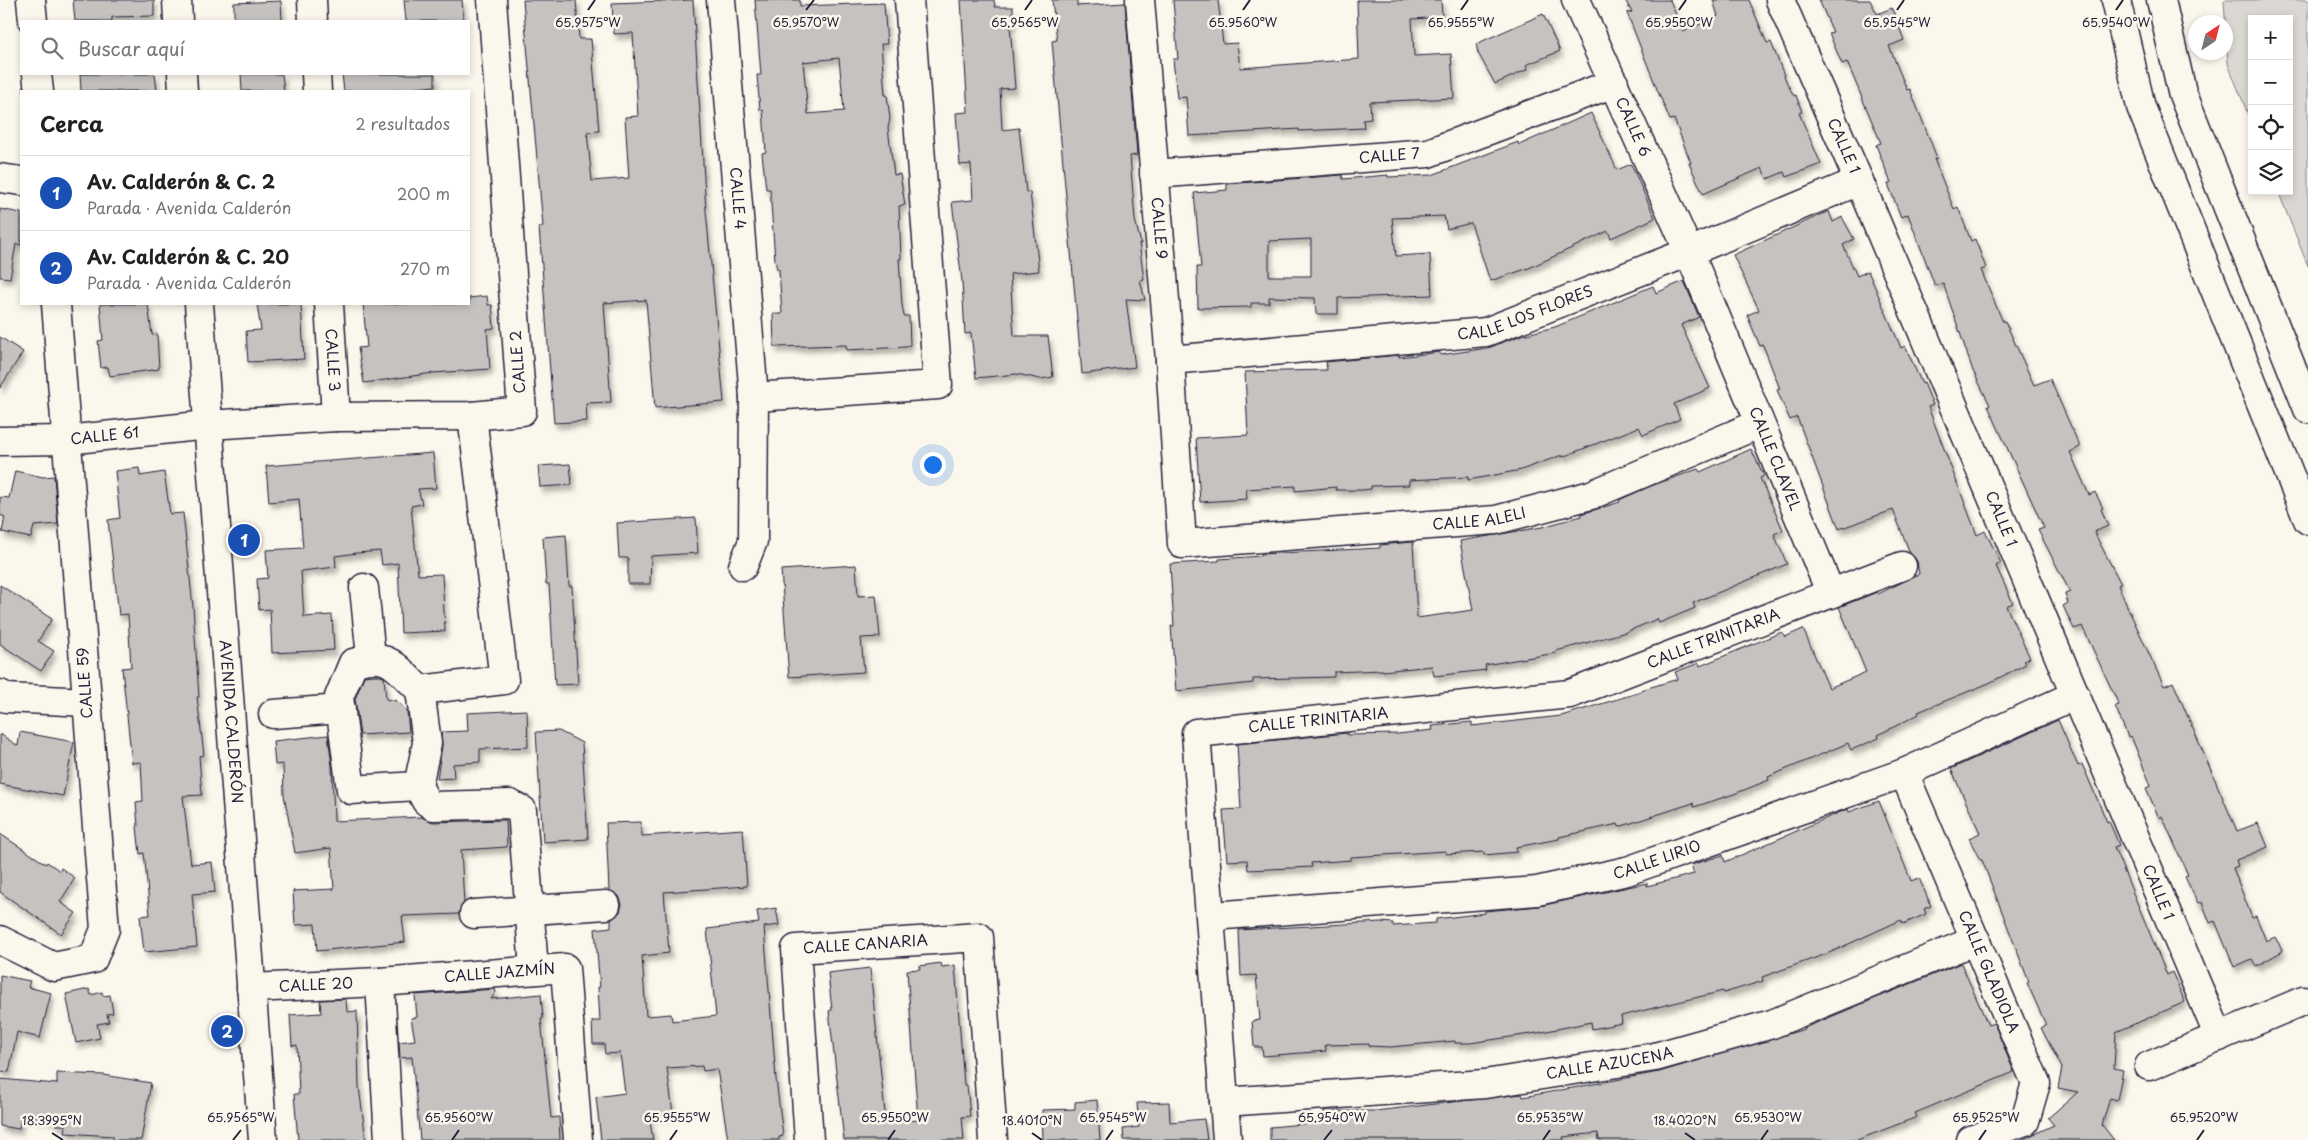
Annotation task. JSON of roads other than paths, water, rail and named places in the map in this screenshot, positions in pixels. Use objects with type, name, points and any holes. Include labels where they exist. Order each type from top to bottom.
[{"type":"street","points":[[31,0],[33,20]]},
{"type":"street","points":[[177,0],[178,20]]},
{"type":"street","points":[[312,0],[313,20]]},
{"type":"street","name":"CALLE 2","points":[[208,425],[336,417],[472,416],[522,411],[492,0]]},
{"type":"street","name":"CALLE 4","points":[[721,0],[754,397],[753,541],[743,566]]},
{"type":"street","points":[[754,397],[938,385],[909,0]]},
{"type":"street","name":"CALLE 9","points":[[1140,0],[1170,360],[1182,544]]},
{"type":"street","name":"CALLE 6","points":[[1576,0],[1689,252]]},
{"type":"street","name":"CALLE 1","points":[[1780,0],[1859,181],[2219,1037]]},
{"type":"street","points":[[2116,0],[2141,108],[2308,520]]},
{"type":"street","points":[[2162,0],[2182,92],[2308,408]]},
{"type":"street","points":[[38,75],[39,90]]},
{"type":"street","points":[[182,75],[183,90]]},
{"type":"street","points":[[316,75],[317,90]]},
{"type":"street","name":"CALLE 7","points":[[1154,174],[1428,153],[1614,83]]},
{"type":"street","points":[[0,178],[20,180]]},
{"type":"street","name":"CALLE LOS FLORES","points":[[1170,360],[1486,332],[1689,252],[1859,181]]},
{"type":"street","name":"CALLE CLAVEL","points":[[1689,252],[1831,594]]},
{"type":"street","name":"CALLE 59","points":[[0,940],[54,966],[93,959],[105,929],[56,305]]},
{"type":"street","name":"AVENIDA CALDERÓN","points":[[199,305],[263,1140]]},
{"type":"street","name":"CALLE 3","points":[[329,305],[336,417]]},
{"type":"street","points":[[420,690],[504,680],[472,416]]},
{"type":"street","name":"CALLE ALELI","points":[[1182,544],[1496,520],[1591,495],[1759,424]]},
{"type":"street","name":"CALLE 61","points":[[0,441],[66,440],[208,425]]},
{"type":"street","points":[[1831,594],[1902,566]]},
{"type":"street","points":[[364,588],[371,658]]},
{"type":"street","name":"CALLE TRINITARIA","points":[[1227,1140],[1212,916],[1196,733],[1570,694],[1831,594]]},
{"type":"street","points":[[418,786],[351,790],[339,697],[353,663],[371,658],[389,661],[420,690],[427,743],[418,786],[426,801],[433,806],[510,804],[522,810],[534,970]]},
{"type":"street","points":[[0,694],[6,698],[86,702]]},
{"type":"street","name":"CALLE LIRIO","points":[[1212,916],[1537,891],[1627,871],[1904,773],[2075,696]]},
{"type":"street","points":[[273,714],[341,709]]},
{"type":"street","name":"CALLE GLADIOLA","points":[[1904,773],[2036,1083],[2025,1121],[1972,1140]]},
{"type":"street","points":[[474,914],[606,905]]},
{"type":"street","name":"CALLE CANARIA","points":[[809,1140],[796,949],[979,938],[993,1140]]},
{"type":"street","name":"CALLE AZUCENA","points":[[1224,1102],[1485,1084],[1655,1056],[1772,1024],[1976,940]]},
{"type":"street","name":"CALLE JAZMÍN","points":[[380,982],[565,968],[578,1140]]},
{"type":"street","points":[[380,982],[389,1140]]},
{"type":"street","name":"CALLE 20","points":[[251,988],[380,982]]},
{"type":"street","points":[[2149,1066],[2304,1001]]},
{"type":"place","name":"Av. Calderón & C. 2","points":[[244,540]]},
{"type":"place","name":"Av. Calderón & C. 20","points":[[227,1031]]}]
